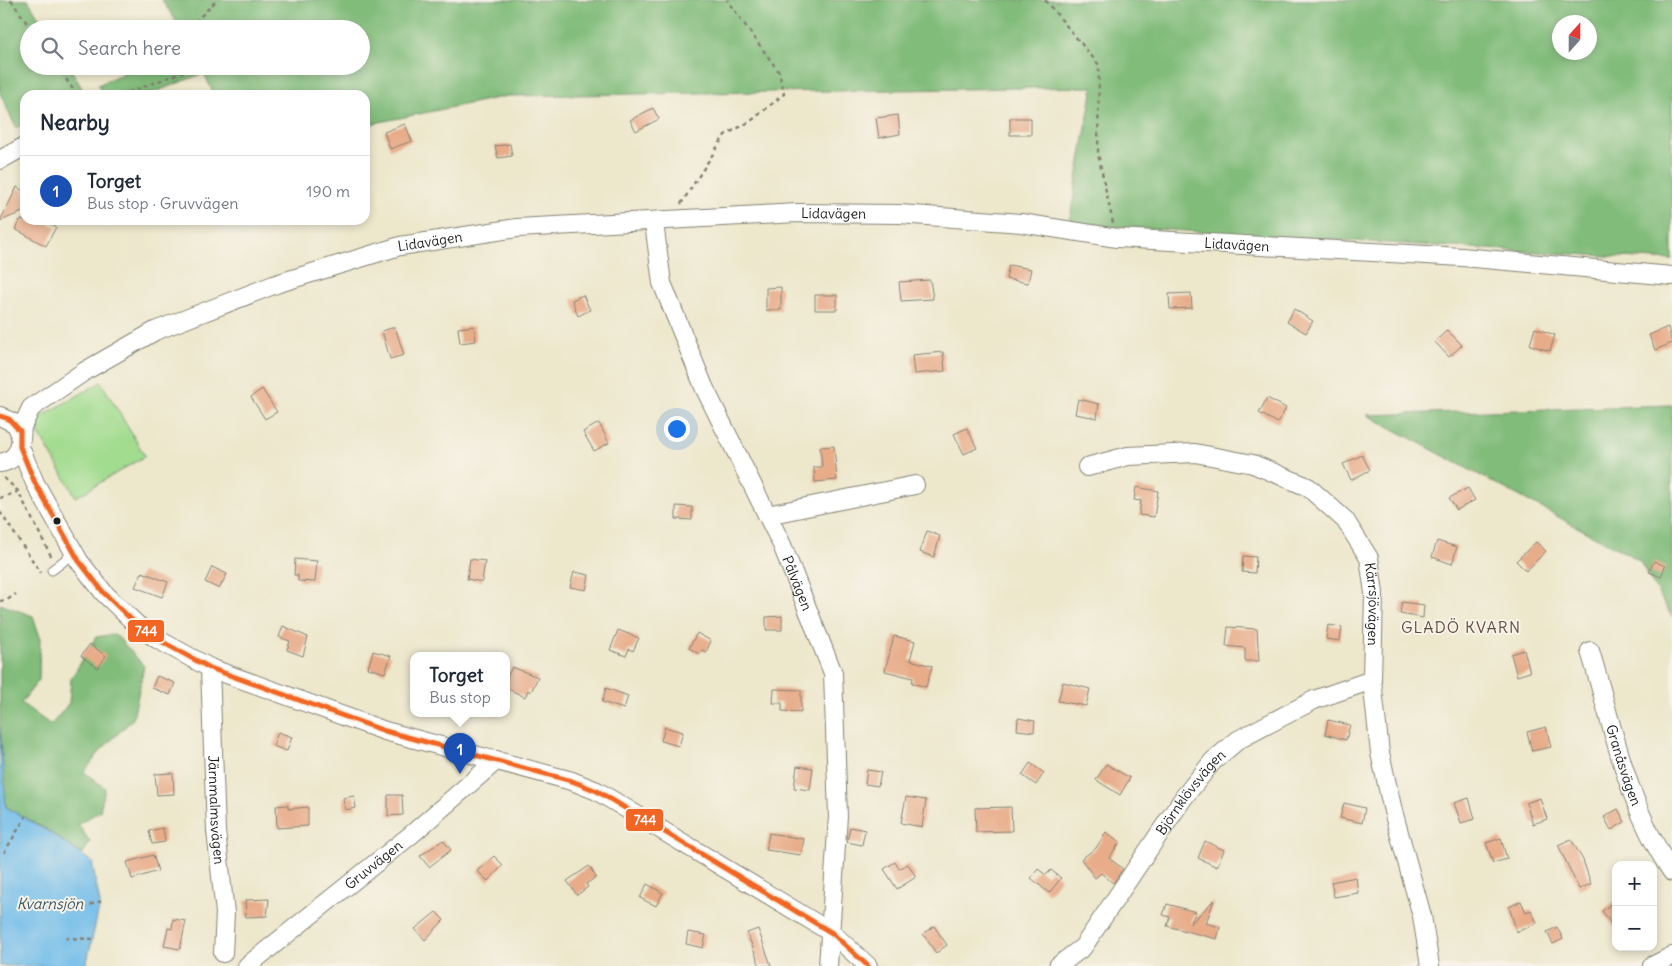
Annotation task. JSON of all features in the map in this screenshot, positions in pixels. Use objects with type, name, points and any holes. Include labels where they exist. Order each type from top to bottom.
[{"type":"street","points":[[0,160],[20,149]]},
{"type":"street","name":"Lidavägen","points":[[1,416],[31,408],[85,371],[155,331],[276,284],[400,246],[517,228],[654,223],[798,213],[900,214],[1021,223],[1117,238],[1462,257],[1672,276]]},
{"type":"street","name":"Pålvägen","points":[[654,223],[662,284],[704,387],[782,545],[833,673],[838,816],[832,933],[828,966]]},
{"type":"street","points":[[0,464],[11,460],[21,443],[22,426],[31,408]]},
{"type":"street","points":[[1,416],[16,424],[35,483],[74,553],[104,593],[136,624],[177,652],[210,668],[386,730],[572,781],[604,795],[832,933],[868,966]]},
{"type":"street","name":"Kärrsjövägen","points":[[1088,467],[1128,456],[1195,454],[1253,464],[1308,487],[1345,520],[1369,558],[1374,592],[1372,680],[1380,753],[1422,916],[1430,966]]},
{"type":"street","points":[[0,464],[35,483]]},
{"type":"street","points":[[767,515],[915,485]]},
{"type":"street","name":"Granåsvägen","points":[[1590,651],[1611,732],[1631,789],[1663,859],[1672,872]]},
{"type":"street","name":"Järnmalmsvägen","points":[[210,668],[216,831],[225,913],[223,953]]},
{"type":"street","name":"Björnklövsvägen","points":[[1058,966],[1083,947],[1184,797],[1212,761],[1238,740],[1314,700],[1372,680]]},
{"type":"street","name":"Gruvvägen","points":[[247,966],[412,834],[497,760]]},
{"type":"street","points":[[1652,966],[1672,956]]},
{"type":"lane","points":[[55,568],[74,553]]},
{"type":"path","points":[[11,0],[25,20]]},
{"type":"path","points":[[197,20],[217,0]]},
{"type":"path","points":[[678,221],[677,213],[682,202],[690,193],[725,135],[752,121],[784,94],[779,72],[727,0]]},
{"type":"path","points":[[1045,0],[1099,65],[1098,154],[1117,238]]},
{"type":"path","points":[[63,75],[74,90]]},
{"type":"path","points":[[135,90],[175,75]]},
{"type":"path","points":[[0,476],[12,484],[18,491],[55,568]]},
{"type":"path","points":[[0,498],[18,491]]},
{"type":"path","points":[[0,512],[43,576]]},
{"type":"path","points":[[0,601],[7,600],[16,594]]},
{"type":"path","points":[[4,853],[26,816]]},
{"type":"path","points":[[75,910],[101,901]]},
{"type":"path","points":[[65,938],[93,938]]},
{"type":"green space","points":[[0,0],[28,0],[40,20],[20,20],[20,75],[74,75],[83,90],[20,90],[20,126],[16,128],[0,93]]},
{"type":"green space","points":[[162,0],[1672,0],[1672,260],[1069,224],[1093,87],[507,96],[370,124],[370,90],[212,90],[205,75],[370,75],[370,20],[175,20]]},
{"type":"green space","points":[[119,75],[199,75],[160,90],[100,90],[98,85]]},
{"type":"green space","points":[[101,382],[145,456],[76,497],[32,422]]},
{"type":"green space","points":[[1672,405],[1672,617],[1639,560],[1367,415]]},
{"type":"green space","points":[[0,604],[33,616],[40,637],[39,680],[21,703],[51,725],[69,703],[71,679],[96,637],[115,634],[144,666],[133,719],[101,750],[84,772],[105,788],[100,811],[78,824],[90,842],[82,855],[46,829],[5,807],[0,727]]},
{"type":"water","name":"Kvarnsjön","points":[[0,727],[6,807],[46,830],[92,862],[100,904],[86,966],[0,966]]},
{"type":"building","points":[[653,108],[659,119],[636,131],[630,120]]},
{"type":"building","points":[[898,115],[900,134],[879,138],[876,118]]},
{"type":"building","points":[[1010,118],[1031,118],[1031,135],[1010,135]]},
{"type":"building","points":[[405,124],[412,141],[390,149],[384,132]]},
{"type":"building","points":[[510,144],[512,156],[498,158],[495,146]]},
{"type":"building","points":[[17,187],[20,189],[20,213],[0,221]]},
{"type":"building","points":[[20,220],[20,225],[52,225],[56,227],[46,246],[15,229]]},
{"type":"building","points":[[1009,265],[1031,269],[1028,283],[1006,279]]},
{"type":"building","points":[[930,280],[933,299],[901,301],[899,282]]},
{"type":"building","points":[[781,287],[781,310],[766,310],[766,288]]},
{"type":"building","points":[[1191,293],[1192,308],[1170,309],[1169,294]]},
{"type":"building","points":[[583,295],[590,310],[578,316],[572,300]]},
{"type":"building","points":[[815,295],[837,295],[837,310],[815,310]]},
{"type":"building","points":[[1294,309],[1313,321],[1306,333],[1287,322]]},
{"type":"building","points":[[474,326],[476,341],[460,343],[458,328]]},
{"type":"building","points":[[395,327],[404,355],[390,359],[382,331]]},
{"type":"building","points":[[1668,327],[1672,343],[1655,350],[1649,335]]},
{"type":"building","points":[[1535,328],[1555,335],[1550,351],[1530,345]]},
{"type":"building","points":[[1447,330],[1462,345],[1449,357],[1435,342]]},
{"type":"building","points":[[943,352],[945,371],[914,374],[912,355]]},
{"type":"building","points":[[262,389],[277,412],[265,419],[251,397]]},
{"type":"building","points":[[1267,398],[1286,408],[1278,423],[1259,413]]},
{"type":"building","points":[[1078,399],[1099,404],[1097,418],[1075,414]]},
{"type":"building","points":[[599,423],[609,443],[594,451],[583,432]]},
{"type":"building","points":[[967,428],[977,448],[964,454],[954,434]]},
{"type":"building","points":[[834,446],[837,480],[815,482],[814,467],[822,467],[820,447]]},
{"type":"building","points":[[1362,455],[1370,470],[1351,480],[1343,464]]},
{"type":"building","points":[[1136,487],[1158,491],[1154,517],[1139,515],[1141,501],[1134,500]]},
{"type":"building","points":[[1468,488],[1475,500],[1457,510],[1449,498]]},
{"type":"building","points":[[676,506],[692,507],[692,520],[676,519]]},
{"type":"building","points":[[927,531],[940,536],[934,557],[920,552]]},
{"type":"building","points":[[1437,541],[1457,547],[1452,564],[1432,557]]},
{"type":"building","points":[[1536,542],[1546,551],[1526,571],[1516,561]]},
{"type":"building","points":[[1243,556],[1256,557],[1255,573],[1242,572]]},
{"type":"building","points":[[295,559],[317,561],[315,582],[298,581],[298,575],[294,575]]},
{"type":"building","points":[[470,559],[485,561],[482,582],[467,579]]},
{"type":"building","points":[[1654,561],[1665,566],[1661,577],[1649,572]]},
{"type":"building","points":[[212,567],[227,574],[219,589],[205,582]]},
{"type":"building","points":[[142,572],[168,582],[162,597],[135,587]]},
{"type":"building","points":[[574,572],[589,575],[586,590],[570,587]]},
{"type":"building","points":[[1402,602],[1424,605],[1423,618],[1400,614]]},
{"type":"building","points":[[782,616],[782,630],[766,630],[766,617]]},
{"type":"building","points":[[1328,625],[1342,627],[1340,641],[1326,639]]},
{"type":"building","points":[[283,626],[308,637],[303,656],[287,650],[290,641],[279,637]]},
{"type":"building","points":[[1228,627],[1257,629],[1259,661],[1245,661],[1245,648],[1226,646]]},
{"type":"building","points":[[618,630],[639,638],[633,651],[629,649],[626,656],[610,650]]},
{"type":"building","points":[[697,633],[711,641],[706,652],[702,650],[699,654],[689,648]]},
{"type":"building","points":[[894,636],[915,641],[910,660],[932,666],[926,687],[912,683],[913,678],[885,671]]},
{"type":"building","points":[[90,644],[106,656],[98,668],[81,656]]},
{"type":"building","points":[[1524,650],[1530,672],[1517,676],[1511,654]]},
{"type":"building","points":[[373,651],[391,656],[385,673],[368,668]]},
{"type":"building","points":[[512,667],[538,677],[531,692],[528,690],[525,697],[510,690],[510,671]]},
{"type":"building","points":[[157,676],[175,683],[170,695],[152,688]]},
{"type":"building","points":[[1063,682],[1090,689],[1086,706],[1058,701]]},
{"type":"building","points":[[606,688],[628,696],[624,709],[602,702]]},
{"type":"building","points":[[774,689],[801,690],[801,712],[782,711],[782,703],[773,703]]},
{"type":"building","points":[[1018,718],[1035,721],[1034,732],[1017,730]]},
{"type":"building","points":[[1328,720],[1350,725],[1346,740],[1325,734]]},
{"type":"building","points":[[665,727],[683,732],[679,746],[661,741]]},
{"type":"building","points":[[1546,727],[1551,747],[1532,751],[1527,732]]},
{"type":"building","points":[[278,732],[292,737],[287,751],[273,746]]},
{"type":"building","points":[[1030,763],[1044,773],[1036,785],[1022,775]]},
{"type":"building","points":[[1106,764],[1130,778],[1120,795],[1096,780]]},
{"type":"building","points":[[797,766],[813,768],[810,790],[794,788]]},
{"type":"building","points":[[867,770],[881,772],[878,786],[865,784]]},
{"type":"building","points":[[173,773],[174,794],[157,795],[155,774]]},
{"type":"building","points":[[388,795],[402,795],[403,815],[388,816]]},
{"type":"building","points":[[354,796],[356,808],[345,810],[343,798]]},
{"type":"building","points":[[906,797],[926,800],[922,827],[901,823]]},
{"type":"building","points":[[1469,798],[1475,819],[1461,823],[1454,803]]},
{"type":"building","points":[[1540,798],[1547,819],[1533,824],[1526,803]]},
{"type":"building","points":[[1344,803],[1365,808],[1362,823],[1340,818]]},
{"type":"building","points":[[288,805],[288,809],[308,807],[308,826],[277,828],[276,806]]},
{"type":"building","points":[[1011,807],[1012,831],[976,832],[975,808]]},
{"type":"building","points":[[1618,809],[1625,822],[1611,830],[1604,817]]},
{"type":"building","points":[[850,827],[865,830],[862,845],[847,842]]},
{"type":"building","points":[[163,828],[165,842],[152,844],[149,831]]},
{"type":"building","points":[[1106,832],[1120,842],[1109,858],[1123,869],[1113,883],[1101,873],[1095,878],[1081,859],[1096,848]]},
{"type":"building","points":[[769,833],[804,839],[801,855],[766,850]]},
{"type":"building","points":[[1501,838],[1507,859],[1493,863],[1486,843]]},
{"type":"building","points":[[1571,839],[1583,860],[1591,884],[1579,889],[1558,845]]},
{"type":"building","points":[[443,840],[451,850],[429,867],[420,856]]},
{"type":"building","points":[[1205,841],[1224,850],[1217,867],[1198,858]]},
{"type":"building","points":[[153,855],[158,871],[132,879],[127,862]]},
{"type":"building","points":[[494,856],[503,865],[488,881],[477,871]]},
{"type":"building","points":[[895,862],[899,869],[908,864],[916,877],[897,889],[884,869]]},
{"type":"building","points":[[589,866],[596,877],[586,884],[588,887],[577,895],[567,881]]},
{"type":"building","points":[[1038,869],[1046,875],[1051,870],[1061,878],[1049,893],[1031,878]]},
{"type":"building","points":[[1356,877],[1358,893],[1334,897],[1331,882]]},
{"type":"building","points":[[647,884],[663,893],[656,906],[640,898]]},
{"type":"building","points":[[269,899],[267,916],[246,917],[245,900]]},
{"type":"building","points":[[1214,900],[1206,923],[1220,927],[1217,939],[1167,926],[1170,917],[1163,915],[1167,904],[1196,912],[1190,924]]},
{"type":"building","points":[[1521,901],[1526,912],[1531,910],[1537,923],[1517,932],[1509,907]]},
{"type":"building","points":[[1612,903],[1612,925],[1602,911]]},
{"type":"building","points":[[436,912],[444,920],[425,940],[415,929]]},
{"type":"building","points":[[173,919],[186,921],[180,949],[164,946],[168,928],[172,929]]},
{"type":"building","points":[[934,926],[947,945],[936,953],[923,934]]},
{"type":"building","points":[[1557,927],[1563,939],[1553,944],[1547,932]]},
{"type":"building","points":[[758,929],[771,965],[768,966],[760,966],[747,933]]},
{"type":"building","points":[[688,932],[706,935],[703,948],[686,944]]},
{"type":"transit line","name":"744","points":[[0,416],[9,419],[20,431],[20,447],[35,483],[79,561],[104,593],[136,624],[157,639],[210,668],[385,731],[572,781],[597,791],[832,933],[868,966]]},
{"type":"place","name":"Torget","points":[[460,774]]},
{"type":"district","name":"GLADÖ KVARN","points":[[1461,627]]}]
